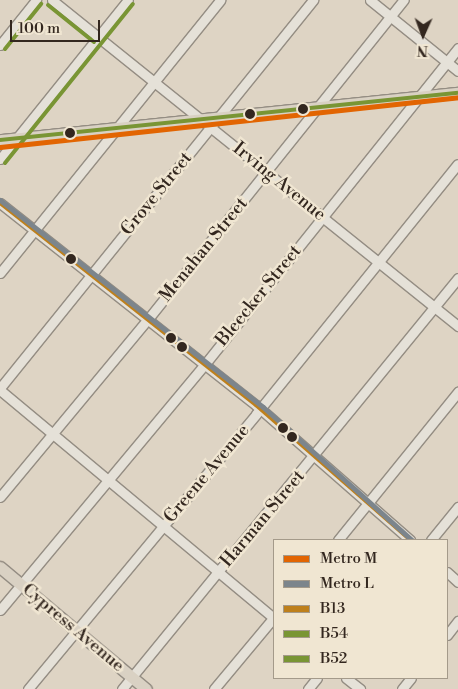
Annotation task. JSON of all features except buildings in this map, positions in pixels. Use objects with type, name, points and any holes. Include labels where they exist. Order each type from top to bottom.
[{"type":"main road","points":[[0,140],[458,93]]},
{"type":"main road","name":"Cypress Avenue","points":[[0,567],[146,689]]},
{"type":"street","points":[[0,45],[36,0]]},
{"type":"street","name":"Irving Avenue","points":[[52,0],[458,326]]},
{"type":"street","points":[[0,159],[128,0]]},
{"type":"street","points":[[0,273],[220,0]]},
{"type":"street","name":"Grove Street","points":[[0,389],[312,0]]},
{"type":"street","points":[[370,0],[458,71]]},
{"type":"street","name":"Menahan Street","points":[[0,497],[148,320],[404,0]]},
{"type":"street","name":"Bleecker Street","points":[[0,610],[205,364],[458,48]]},
{"type":"street","name":"Greene Avenue","points":[[28,689],[261,409],[458,164]]},
{"type":"street","points":[[0,203],[261,409],[409,539]]},
{"type":"street","name":"Harman Street","points":[[122,689],[315,456],[458,278]]},
{"type":"street","points":[[0,389],[273,616]]},
{"type":"street","points":[[339,539],[458,392]]},
{"type":"street","points":[[433,539],[458,507]]},
{"type":"street","points":[[448,573],[458,582]]},
{"type":"street","points":[[214,689],[273,618]]},
{"type":"street","points":[[448,634],[458,621]]},
{"type":"street","points":[[308,689],[316,679]]},
{"type":"street","points":[[347,679],[360,689]]},
{"type":"street","points":[[402,689],[410,679]]},
{"type":"metro line","name":"M","points":[[0,147],[458,97]]},
{"type":"metro line","name":"L","points":[[0,200],[263,407],[411,539]]},
{"type":"transit line","name":"B52","points":[[5,49],[41,4]]},
{"type":"transit line","name":"B52","points":[[5,163],[133,4]]},
{"type":"transit line","name":"B52","points":[[48,5],[94,42]]},
{"type":"transit line","name":"B54","points":[[0,140],[458,93]]},
{"type":"transit line","name":"B13","points":[[0,203],[256,405],[409,539]]}]
